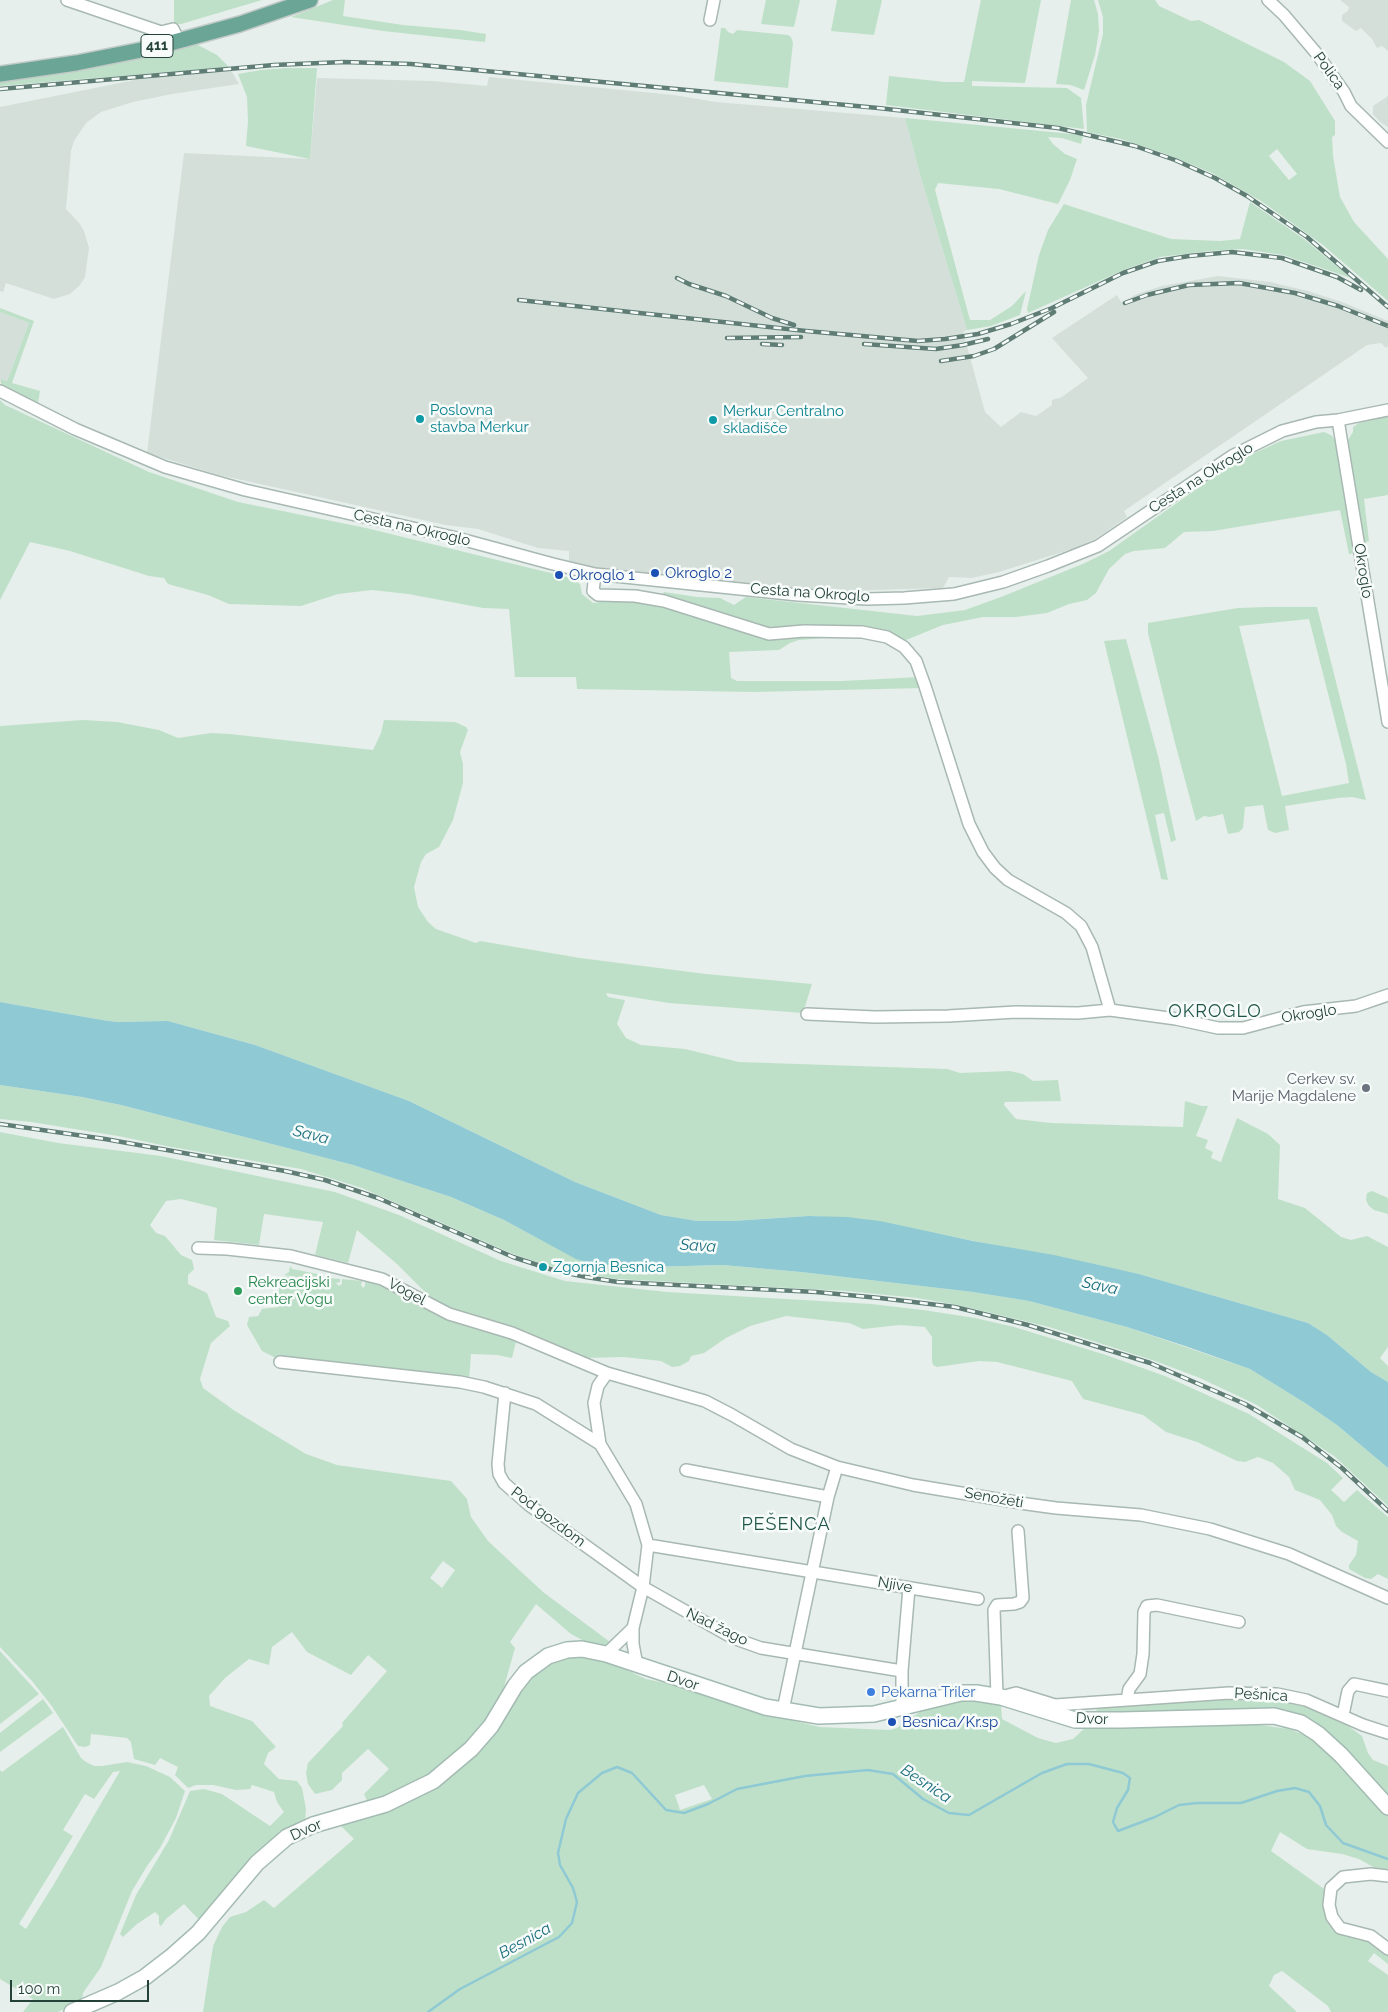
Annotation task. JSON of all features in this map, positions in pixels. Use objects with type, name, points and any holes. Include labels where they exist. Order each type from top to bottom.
[{"type":"main road","name":"411","points":[[0,74],[76,63],[176,35],[240,24],[310,0]]},
{"type":"street","points":[[67,0],[161,32],[176,35]]},
{"type":"street","points":[[710,20],[714,0]]},
{"type":"street","name":"Polica","points":[[1268,0],[1317,54],[1344,92],[1351,106],[1388,142]]},
{"type":"street","name":"Cesta na Okroglo","points":[[0,391],[75,429],[165,467],[236,487],[457,538],[553,564],[595,574],[798,595],[867,599],[954,594],[1003,582],[1098,546],[1232,456],[1282,432],[1316,422],[1338,420],[1388,410]]},
{"type":"street","name":"Okroglo","points":[[1338,420],[1388,722]]},
{"type":"street","points":[[595,574],[593,590],[598,595],[635,596],[664,601],[769,634],[804,630],[862,632],[878,634],[897,642],[916,661],[969,824],[983,852],[995,868],[1008,880],[1066,913],[1081,926],[1092,947],[1110,1010]]},
{"type":"street","name":"Okroglo","points":[[807,1014],[920,1016],[1016,1012],[1078,1013],[1110,1010],[1218,1028],[1243,1028],[1303,1012],[1356,1006],[1388,995]]},
{"type":"street","name":"Vogel","points":[[198,1248],[227,1249],[290,1256],[382,1279],[449,1314],[512,1333],[607,1372]]},
{"type":"street","points":[[280,1362],[460,1382],[505,1393],[536,1404],[600,1444]]},
{"type":"street","points":[[607,1372],[598,1386],[594,1403],[600,1444],[636,1504],[648,1546],[643,1587],[633,1628],[633,1644],[638,1665]]},
{"type":"street","name":"Senožeti","points":[[607,1372],[705,1401],[732,1414],[791,1449],[837,1467],[913,1485],[1027,1504],[1141,1515],[1210,1529],[1289,1554],[1388,1598]]},
{"type":"street","name":"Pod gozdom","points":[[505,1393],[498,1464],[499,1474],[504,1483],[529,1505],[643,1587]]},
{"type":"street","points":[[783,1710],[828,1497],[837,1467]]},
{"type":"street","points":[[686,1470],[828,1497]]},
{"type":"street","points":[[999,1696],[994,1610],[997,1605],[1014,1604],[1020,1602],[1023,1598],[1018,1531]]},
{"type":"street","name":"Njive","points":[[648,1546],[978,1598]]},
{"type":"street","name":"Nad žago","points":[[643,1587],[733,1638],[761,1648],[902,1671]]},
{"type":"street","points":[[902,1708],[902,1671],[909,1588]]},
{"type":"street","points":[[1127,1700],[1129,1689],[1140,1674],[1143,1654],[1144,1612],[1147,1606],[1157,1605],[1239,1622]]},
{"type":"street","points":[[606,1654],[633,1628]]},
{"type":"street","name":"Dvor","points":[[72,2012],[118,1992],[145,1977],[171,1958],[198,1933],[257,1863],[287,1837],[313,1825],[386,1804],[433,1781],[471,1749],[491,1726],[515,1686],[526,1672],[548,1656],[567,1650],[582,1649],[606,1654],[739,1699],[783,1710],[829,1716],[874,1714],[961,1693],[976,1693],[999,1696],[1075,1720],[1274,1716],[1300,1723],[1329,1743],[1388,1807]]},
{"type":"street","points":[[1343,1715],[1348,1692],[1354,1684],[1388,1691]]},
{"type":"street","name":"Pešnica","points":[[999,1696],[1016,1693],[1055,1705],[1229,1693],[1267,1693],[1306,1700],[1363,1725],[1388,1732]]},
{"type":"street","points":[[1388,1876],[1371,1874],[1343,1877],[1331,1888],[1329,1904],[1332,1917],[1340,1928],[1371,1936],[1388,1949]]},
{"type":"shaded area","points":[[1340,0],[1388,0],[1388,51],[1382,46],[1377,48],[1372,39],[1361,28],[1356,31],[1342,21],[1342,15],[1348,11],[1349,7]]},
{"type":"shaded area","points":[[229,67],[239,84],[133,102],[101,112],[86,123],[74,141],[71,151],[66,209],[80,224],[89,248],[85,277],[80,285],[70,294],[54,299],[6,283],[3,292],[0,291],[0,107],[130,81],[153,73]]},
{"type":"shaded area","points":[[489,77],[674,95],[716,102],[905,118],[967,330],[963,332],[985,412],[1001,427],[1021,412],[1036,416],[1052,405],[1052,400],[1062,397],[1088,378],[1052,338],[1117,295],[1121,302],[1137,294],[1162,286],[1218,276],[1270,282],[1342,302],[1388,321],[1388,346],[1386,348],[1381,343],[1367,345],[1124,511],[1127,517],[1095,539],[1075,548],[999,572],[972,578],[949,577],[943,588],[843,591],[792,588],[608,570],[569,563],[569,551],[538,548],[478,529],[446,525],[219,475],[147,453],[184,153],[310,159],[317,78],[432,81],[487,86]]},
{"type":"shaded area","points":[[1388,96],[1388,127],[1373,114],[1373,106]]},
{"type":"shaded area","points":[[0,312],[29,323],[7,381],[1,379],[1,382],[0,382]]},
{"type":"green space","points":[[174,0],[262,0],[181,24],[175,24]]},
{"type":"green space","points":[[333,0],[345,0],[343,16],[486,34],[485,42],[383,31],[291,17]]},
{"type":"green space","points":[[766,0],[800,0],[794,27],[761,24]]},
{"type":"green space","points":[[837,0],[882,0],[874,35],[831,31]]},
{"type":"green space","points":[[981,0],[1041,0],[1025,83],[972,81],[972,86],[1067,88],[1081,98],[1084,129],[886,105],[889,76],[945,82],[964,82]]},
{"type":"green space","points":[[1071,0],[1094,0],[1098,14],[1099,31],[1095,55],[1084,90],[1070,85],[1056,84]]},
{"type":"green space","points":[[1098,0],[1155,0],[1159,6],[1191,21],[1199,20],[1284,62],[1310,81],[1335,121],[1335,135],[1332,137],[1333,156],[1340,197],[1354,222],[1388,259],[1388,301],[1323,245],[1261,201],[1212,173],[1166,154],[1121,139],[1087,132],[1086,105],[1103,34],[1103,17]],"holes":[[[1277,149],[1297,174],[1289,180],[1269,156]]]},
{"type":"green space","points":[[721,28],[725,28],[733,34],[737,30],[788,35],[791,37],[793,43],[788,88],[714,81]]},
{"type":"green space","points":[[196,44],[217,55],[229,67],[0,86],[0,80],[94,66]]},
{"type":"green space","points":[[286,68],[317,68],[310,159],[246,146],[247,97],[238,74]]},
{"type":"green space","points":[[905,118],[1083,135],[1081,144],[1062,138],[1048,137],[1065,154],[1077,159],[1070,180],[1058,204],[999,189],[938,183],[935,190],[970,320],[990,320],[1012,306],[1026,291],[1020,315],[991,326],[967,330]]},
{"type":"green space","points":[[1250,202],[1304,239],[1351,278],[1283,255],[1242,249],[1210,251],[1160,257],[1126,269],[1028,313],[1027,309],[1039,255],[1048,230],[1064,204],[1171,239],[1220,241],[1240,239]]},
{"type":"green space","points":[[0,308],[34,321],[12,383],[40,391],[38,404],[1,385],[1,379],[7,381],[29,323],[0,312]]},
{"type":"green space","points":[[0,400],[5,405],[149,472],[238,502],[366,528],[567,577],[580,584],[582,594],[593,603],[613,600],[634,602],[801,635],[840,636],[799,640],[779,650],[729,652],[731,678],[737,681],[842,681],[920,677],[924,688],[754,692],[577,689],[576,677],[515,677],[509,609],[483,608],[408,594],[372,590],[338,594],[301,606],[229,604],[208,595],[168,584],[164,578],[149,576],[70,551],[30,542],[0,600]]},
{"type":"green space","points":[[1388,417],[1388,495],[1364,499],[1369,541],[1364,543],[1348,440],[1353,432],[1353,427],[1359,423]]},
{"type":"green space","points":[[1324,432],[1331,435],[1337,442],[1355,553],[1349,554],[1340,510],[1213,531],[1184,532],[1165,548],[1134,551],[1125,554],[1109,569],[1096,593],[1087,600],[1069,604],[1047,613],[1016,617],[983,617],[943,625],[906,640],[897,637],[770,630],[663,594],[664,592],[720,598],[734,605],[746,597],[917,616],[965,610],[1085,563],[1109,551],[1233,463],[1281,441]]},
{"type":"green space","points":[[1317,607],[1366,800],[1352,797],[1338,798],[1285,806],[1289,830],[1275,833],[1268,830],[1263,805],[1245,807],[1243,828],[1239,832],[1228,834],[1223,814],[1210,817],[1204,816],[1196,821],[1148,633],[1148,623],[1238,608]],"holes":[[[1309,619],[1346,764],[1349,783],[1282,796],[1239,626]]]},
{"type":"green space","points":[[1126,639],[1158,756],[1176,840],[1171,842],[1164,813],[1155,815],[1168,880],[1161,879],[1104,641]]},
{"type":"green space","points":[[83,720],[117,722],[159,730],[178,738],[211,733],[230,734],[373,750],[381,733],[384,720],[455,722],[466,727],[468,730],[460,752],[463,764],[463,783],[453,820],[439,847],[426,854],[421,862],[414,887],[418,907],[428,922],[436,929],[476,943],[480,941],[580,958],[706,974],[812,984],[803,1013],[669,1003],[606,993],[608,997],[625,1000],[617,1024],[626,1038],[641,1045],[685,1049],[739,1062],[947,1069],[960,1073],[1010,1071],[1023,1074],[1033,1081],[1058,1080],[1061,1101],[1005,1102],[1004,1105],[1016,1119],[1051,1123],[1183,1127],[1185,1101],[1208,1106],[1196,1136],[1208,1140],[1205,1148],[1213,1152],[1211,1158],[1221,1162],[1237,1118],[1268,1134],[1280,1145],[1278,1199],[1305,1208],[1341,1237],[1351,1240],[1367,1236],[1388,1247],[1388,1347],[1380,1358],[1388,1366],[1388,1382],[1371,1372],[1327,1335],[1308,1323],[1139,1274],[864,1219],[808,1216],[733,1221],[697,1221],[661,1215],[575,1182],[409,1101],[255,1045],[168,1021],[117,1022],[0,1002],[0,726]]},
{"type":"green space","points":[[0,1085],[82,1097],[121,1105],[353,1165],[451,1197],[504,1220],[543,1241],[647,1267],[723,1265],[973,1292],[1029,1301],[1127,1327],[1250,1369],[1305,1403],[1337,1425],[1388,1468],[1388,1506],[1334,1456],[1257,1405],[1200,1378],[1155,1361],[1049,1327],[958,1305],[917,1298],[847,1291],[617,1279],[579,1273],[513,1254],[362,1188],[301,1169],[118,1136],[0,1119]]},
{"type":"green space","points":[[0,1132],[58,1143],[161,1156],[335,1192],[399,1215],[501,1261],[565,1281],[667,1292],[871,1304],[975,1318],[1014,1327],[1106,1355],[1165,1376],[1249,1414],[1327,1463],[1343,1478],[1331,1490],[1344,1502],[1357,1490],[1388,1517],[1388,1579],[1378,1574],[1371,1579],[1365,1578],[1349,1569],[1349,1565],[1356,1555],[1358,1541],[1342,1532],[1336,1526],[1332,1515],[1320,1500],[1295,1490],[1289,1477],[1273,1463],[1258,1457],[1245,1462],[1237,1461],[1197,1442],[1166,1432],[1143,1415],[1083,1399],[1072,1381],[997,1362],[979,1361],[937,1367],[933,1365],[932,1361],[932,1337],[925,1327],[900,1325],[863,1329],[849,1323],[786,1316],[750,1326],[726,1338],[704,1353],[691,1356],[689,1361],[680,1366],[672,1367],[661,1361],[624,1357],[586,1358],[507,1326],[445,1307],[430,1297],[397,1264],[357,1230],[348,1263],[315,1255],[323,1222],[264,1214],[259,1245],[214,1240],[217,1208],[181,1199],[166,1201],[150,1225],[156,1233],[165,1236],[181,1255],[192,1260],[194,1269],[188,1275],[188,1284],[207,1293],[216,1317],[228,1321],[230,1326],[211,1343],[200,1379],[203,1388],[235,1411],[306,1454],[337,1465],[451,1481],[467,1499],[471,1517],[488,1541],[543,1592],[610,1642],[604,1647],[588,1645],[571,1634],[536,1604],[510,1642],[515,1648],[502,1694],[477,1737],[424,1782],[368,1803],[364,1794],[389,1769],[368,1749],[342,1773],[342,1780],[332,1790],[315,1794],[308,1784],[306,1773],[308,1763],[343,1726],[342,1723],[387,1671],[368,1655],[351,1675],[307,1652],[292,1632],[272,1647],[269,1665],[249,1659],[225,1678],[209,1696],[210,1706],[252,1721],[276,1747],[268,1753],[264,1764],[279,1779],[297,1781],[302,1788],[306,1809],[305,1821],[272,1840],[247,1862],[242,1871],[201,1922],[184,1904],[166,1919],[161,1926],[159,1924],[159,1916],[155,1912],[137,1924],[123,1937],[120,1934],[136,1895],[169,1840],[190,1791],[204,1789],[222,1794],[270,1826],[284,1812],[277,1802],[274,1792],[252,1785],[250,1789],[236,1790],[213,1785],[196,1785],[188,1788],[175,1775],[178,1767],[160,1758],[155,1765],[134,1759],[131,1742],[127,1738],[91,1734],[90,1745],[85,1747],[78,1746],[51,1705],[32,1681],[0,1647]],"holes":[[[443,1561],[455,1570],[442,1588],[430,1578]]]},
{"type":"green space","points":[[1372,1191],[1388,1198],[1388,1214],[1374,1210],[1369,1206],[1366,1200],[1367,1193]]},
{"type":"green space","points":[[290,1266],[292,1269],[318,1274],[317,1280],[284,1275],[289,1272]]},
{"type":"green space","points":[[283,1276],[313,1280],[316,1284],[319,1277],[340,1279],[340,1282],[336,1283],[339,1286],[342,1284],[342,1279],[362,1281],[361,1285],[363,1288],[365,1281],[382,1283],[414,1304],[448,1318],[530,1345],[516,1342],[512,1358],[497,1355],[471,1354],[469,1380],[276,1358],[262,1351],[247,1325],[249,1317],[258,1316],[262,1309],[279,1307],[279,1283]]},
{"type":"green space","points":[[0,1651],[39,1694],[0,1724]]},
{"type":"green space","points":[[577,1654],[603,1659],[646,1679],[684,1687],[794,1721],[820,1727],[890,1730],[897,1728],[927,1707],[948,1702],[977,1699],[997,1701],[1001,1705],[1002,1719],[1038,1738],[1056,1743],[1073,1739],[1086,1727],[1238,1722],[1289,1729],[1312,1738],[1337,1757],[1388,1815],[1388,1871],[1382,1872],[1359,1859],[1342,1854],[1307,1849],[1280,1832],[1271,1851],[1327,1891],[1329,1916],[1388,1953],[1388,1964],[1374,1953],[1368,1961],[1388,1975],[1388,2012],[1331,2012],[1328,2006],[1282,1971],[1274,1975],[1269,1986],[1297,2012],[203,2012],[213,1946],[222,1927],[230,1917],[246,1912],[264,1900],[274,1908],[354,1839],[341,1826],[418,1796],[521,1686],[550,1661]],"holes":[[[704,1785],[712,1799],[680,1810],[675,1795]]]},
{"type":"green space","points":[[1230,1695],[1298,1701],[1341,1721],[1362,1736],[1368,1753],[1373,1760],[1388,1766],[1388,1797],[1331,1737],[1263,1710],[1097,1712],[1096,1707]]},
{"type":"green space","points":[[43,1699],[53,1713],[0,1752],[0,1733]]},
{"type":"green space","points":[[63,1727],[81,1758],[86,1762],[94,1766],[127,1762],[146,1766],[170,1777],[185,1791],[176,1818],[160,1848],[132,1891],[101,1967],[83,1993],[82,2001],[58,2012],[23,2012],[33,1999],[0,1979],[0,1770],[2,1772]],"holes":[[[120,1771],[26,1929],[19,1924],[73,1836],[63,1830],[85,1794],[94,1799],[113,1772]]]},
{"type":"water","name":"Sava","points":[[0,1002],[117,1022],[168,1021],[255,1045],[409,1101],[575,1182],[661,1215],[697,1221],[733,1221],[808,1216],[847,1217],[880,1221],[973,1241],[1054,1255],[1139,1274],[1308,1323],[1327,1335],[1371,1372],[1388,1382],[1388,1468],[1337,1425],[1250,1369],[1127,1327],[1029,1301],[973,1292],[723,1265],[647,1267],[592,1264],[576,1259],[504,1220],[451,1197],[353,1165],[121,1105],[82,1097],[0,1085]]},
{"type":"waterway","name":"Besnica","points":[[428,2012],[460,1989],[559,1937],[572,1923],[577,1902],[573,1888],[560,1865],[558,1853],[566,1819],[578,1793],[602,1773],[617,1767],[632,1773],[666,1810],[684,1813],[708,1804],[737,1789],[805,1776],[868,1770],[893,1774],[923,1799],[949,1813],[969,1815],[1042,1773],[1067,1764],[1089,1764],[1123,1773],[1130,1778],[1128,1790],[1117,1808],[1113,1822],[1118,1831],[1155,1817],[1179,1805],[1241,1803],[1277,1791],[1295,1788],[1309,1792],[1320,1806],[1326,1825],[1343,1843],[1388,1859]]},
{"type":"railway","points":[[0,89],[274,65],[344,62],[411,64],[878,108],[1058,128],[1135,146],[1175,160],[1215,178],[1247,196],[1307,237],[1388,307]]},
{"type":"railway","points":[[519,300],[806,331],[918,341],[978,334],[1011,324],[1052,308],[1123,273],[1158,261],[1189,256],[1232,252],[1282,258],[1337,277],[1361,290]]},
{"type":"railway","points":[[677,278],[726,296],[772,318],[794,325]]},
{"type":"railway","points":[[1125,303],[1147,295],[1189,285],[1239,283],[1295,293],[1338,306],[1388,326]]},
{"type":"railway","points":[[941,361],[974,356],[994,349],[1054,312]]},
{"type":"railway","points":[[727,338],[801,337]]},
{"type":"railway","points":[[864,344],[936,349],[988,339]]},
{"type":"railway","points":[[762,344],[782,345]]},
{"type":"railway","points":[[0,1124],[105,1139],[285,1171],[325,1180],[378,1198],[513,1257],[553,1270],[586,1277],[618,1282],[816,1292],[880,1298],[955,1307],[1028,1325],[1150,1363],[1245,1404],[1302,1437],[1342,1468],[1388,1511]]},
{"type":"place","name":"Poslovna stavba Merkur","points":[[420,419]]},
{"type":"place","name":"Merkur Centralno skladišče","points":[[713,420]]},
{"type":"place","name":"Okroglo 2","points":[[655,573]]},
{"type":"place","name":"Okroglo 1","points":[[559,575]]},
{"type":"place","name":"Cerkev sv. Marije Magdalene","points":[[1366,1088]]},
{"type":"place","name":"Zgornja Besnica","points":[[543,1267]]},
{"type":"place","name":"Rekreacijski center Vogu","points":[[238,1291]]},
{"type":"place","name":"Pekarna Triler","points":[[871,1692]]},
{"type":"place","name":"Besnica/Kr.sp","points":[[892,1722]]},
{"type":"district","name":"OKROGLO","points":[[1215,1012]]},
{"type":"district","name":"PEŠENCA","points":[[786,1525]]}]
